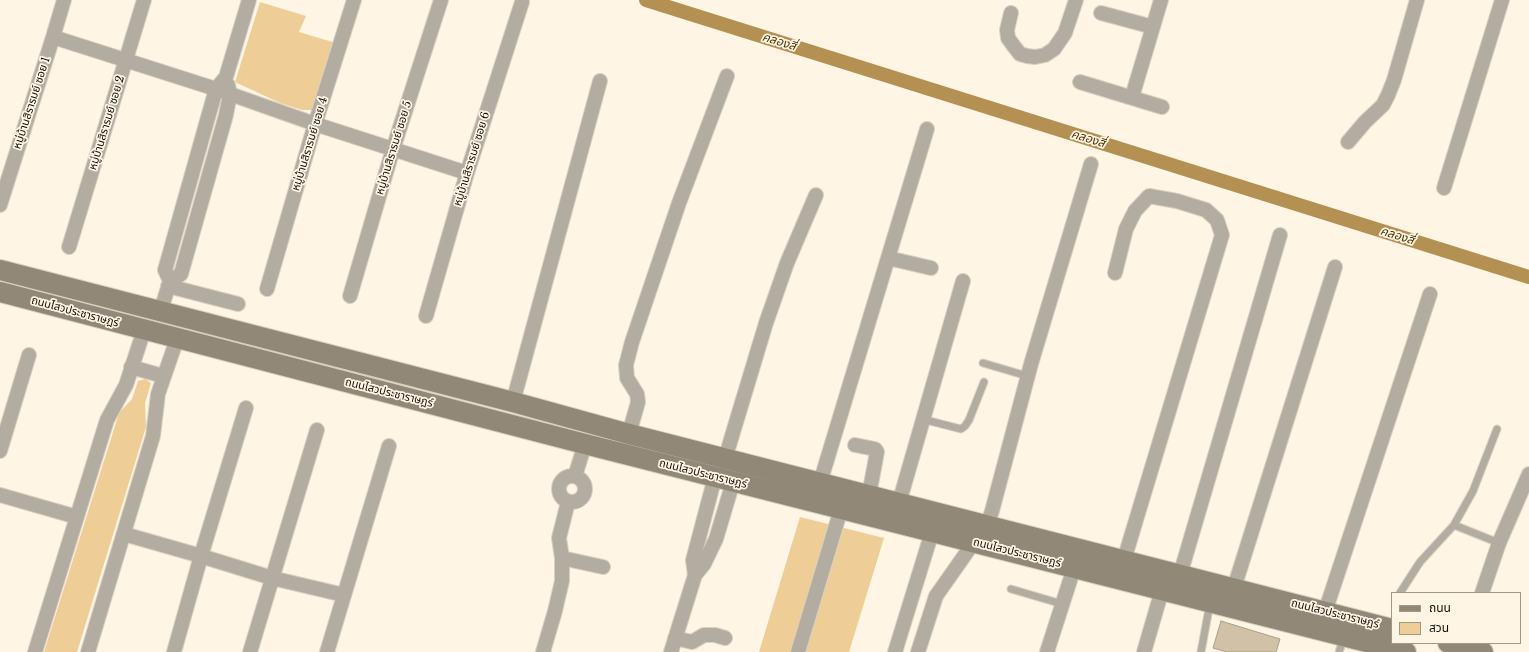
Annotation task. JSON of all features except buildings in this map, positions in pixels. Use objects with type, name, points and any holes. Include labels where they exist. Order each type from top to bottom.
[{"type":"main road","name":"ถนนไสวประชาราษฎร์","points":[[0,270],[323,352],[725,459],[1325,612],[1382,633],[1391,640]]},
{"type":"main road","name":"ถนนไสวประชาราษฎร์","points":[[0,292],[176,339],[585,444],[1210,602],[1342,644],[1382,633]]},
{"type":"main road","points":[[318,375],[323,352]]},
{"type":"main road","name":"ถนนไสวประชาราษฎร์","points":[[1396,644],[1406,652]]},
{"type":"main road","points":[[1459,644],[1484,652]]},
{"type":"street","name":"หมู่บ้านสิรารมย์ ซอย 1","points":[[0,205],[64,0]]},
{"type":"street","name":"หมู่บ้านสิรารมย์ ซอย 2","points":[[69,247],[144,0]]},
{"type":"street","points":[[161,310],[169,283],[165,270],[197,155],[216,89],[226,77],[250,0]]},
{"type":"street","name":"หมู่บ้านสิรารมย์ ซอย 4","points":[[267,289],[315,124],[354,0]]},
{"type":"street","name":"หมู่บ้านสิรารมย์ ซอย 5","points":[[350,296],[393,149],[441,0]]},
{"type":"street","points":[[1011,14],[1007,30],[1008,38],[1012,46],[1020,54],[1027,56],[1035,57],[1045,55],[1054,49],[1065,33],[1076,0]]},
{"type":"street","points":[[1132,97],[1161,0]]},
{"type":"street","points":[[1348,142],[1365,122],[1383,105],[1388,95],[1394,80],[1417,0]]},
{"type":"street","points":[[1444,188],[1502,0]]},
{"type":"street","name":"หมู่บ้านสิรารมย์ ซอย 6","points":[[426,316],[467,173],[522,2]]},
{"type":"street","points":[[1101,13],[1153,27]]},
{"type":"street","points":[[53,37],[216,89],[315,124],[467,173]]},
{"type":"street","points":[[629,434],[638,402],[637,394],[626,378],[626,365],[679,203],[727,76]]},
{"type":"street","points":[[169,283],[181,274],[226,115],[230,94],[226,77]]},
{"type":"street","points":[[513,402],[600,81]]},
{"type":"street","points":[[1080,82],[1162,107]]},
{"type":"street","points":[[820,483],[926,129]]},
{"type":"street","points":[[197,155],[213,160]]},
{"type":"street","points":[[987,525],[1027,376],[1091,164]]},
{"type":"street","points":[[725,459],[766,323],[787,263],[816,195]]},
{"type":"street","points":[[1115,273],[1126,229],[1135,211],[1149,196],[1177,200],[1206,210],[1217,220],[1222,235],[1124,560]]},
{"type":"street","points":[[181,212],[198,216]]},
{"type":"street","points":[[1180,574],[1280,235]]},
{"type":"street","points":[[888,258],[931,268]]},
{"type":"street","points":[[1234,588],[1335,267]]},
{"type":"street","points":[[899,503],[963,281]]},
{"type":"street","points":[[169,283],[238,304]]},
{"type":"street","points":[[1325,612],[1430,294]]},
{"type":"street","points":[[35,652],[107,420],[126,385],[144,330]]},
{"type":"street","points":[[88,652],[154,436],[158,394],[176,339]]},
{"type":"street","points":[[0,451],[29,355]]},
{"type":"street","points":[[131,367],[163,376]]},
{"type":"street","points":[[174,652],[201,556],[246,408]]},
{"type":"street","points":[[250,652],[317,430]]},
{"type":"street","points":[[575,476],[585,444]]},
{"type":"street","points":[[855,444],[875,449],[877,452],[869,495]]},
{"type":"street","points":[[327,652],[389,446]]},
{"type":"street","points":[[1482,592],[1499,543],[1529,474]]},
{"type":"street","points":[[575,476],[583,482],[584,492],[578,500],[568,502],[560,496],[558,490],[559,485],[565,477],[575,476]]},
{"type":"street","points":[[671,652],[695,575],[704,564],[716,539],[724,479]]},
{"type":"street","points":[[695,575],[693,560],[724,479]]},
{"type":"street","points":[[0,495],[77,517]]},
{"type":"street","points":[[542,652],[555,611],[562,581],[562,558],[559,538],[568,502]]},
{"type":"street","points":[[798,652],[842,509]]},
{"type":"street","points":[[895,652],[932,532]]},
{"type":"street","points":[[124,534],[272,578],[344,595]]},
{"type":"street","points":[[901,631],[920,645],[939,591],[974,542]]},
{"type":"street","points":[[562,558],[603,567]]},
{"type":"street","points":[[1047,652],[1074,568]]},
{"type":"street","points":[[1144,652],[1162,590]]},
{"type":"street","points":[[675,638],[692,642],[704,636],[715,635],[725,638]]},
{"type":"lane","points":[[983,363],[1027,376]]},
{"type":"lane","points":[[922,419],[961,429],[969,420],[984,382]]},
{"type":"lane","points":[[1401,592],[1420,562],[1454,525],[1473,491],[1497,429]]},
{"type":"lane","points":[[1454,525],[1499,543]]},
{"type":"lane","points":[[1010,589],[1062,604]]},
{"type":"lane","points":[[1202,652],[1210,602]]},
{"type":"green space","points":[[260,2],[306,16],[299,32],[339,44],[322,104],[312,110],[302,110],[280,103],[235,82]]},
{"type":"green space","points":[[145,379],[151,383],[145,403],[146,427],[77,652],[44,652],[119,413],[132,399],[138,381]]},
{"type":"green space","points":[[800,517],[884,538],[849,652],[759,652]]},
{"type":"waterway","name":"คลองสี่","points":[[646,0],[1529,277]]}]
